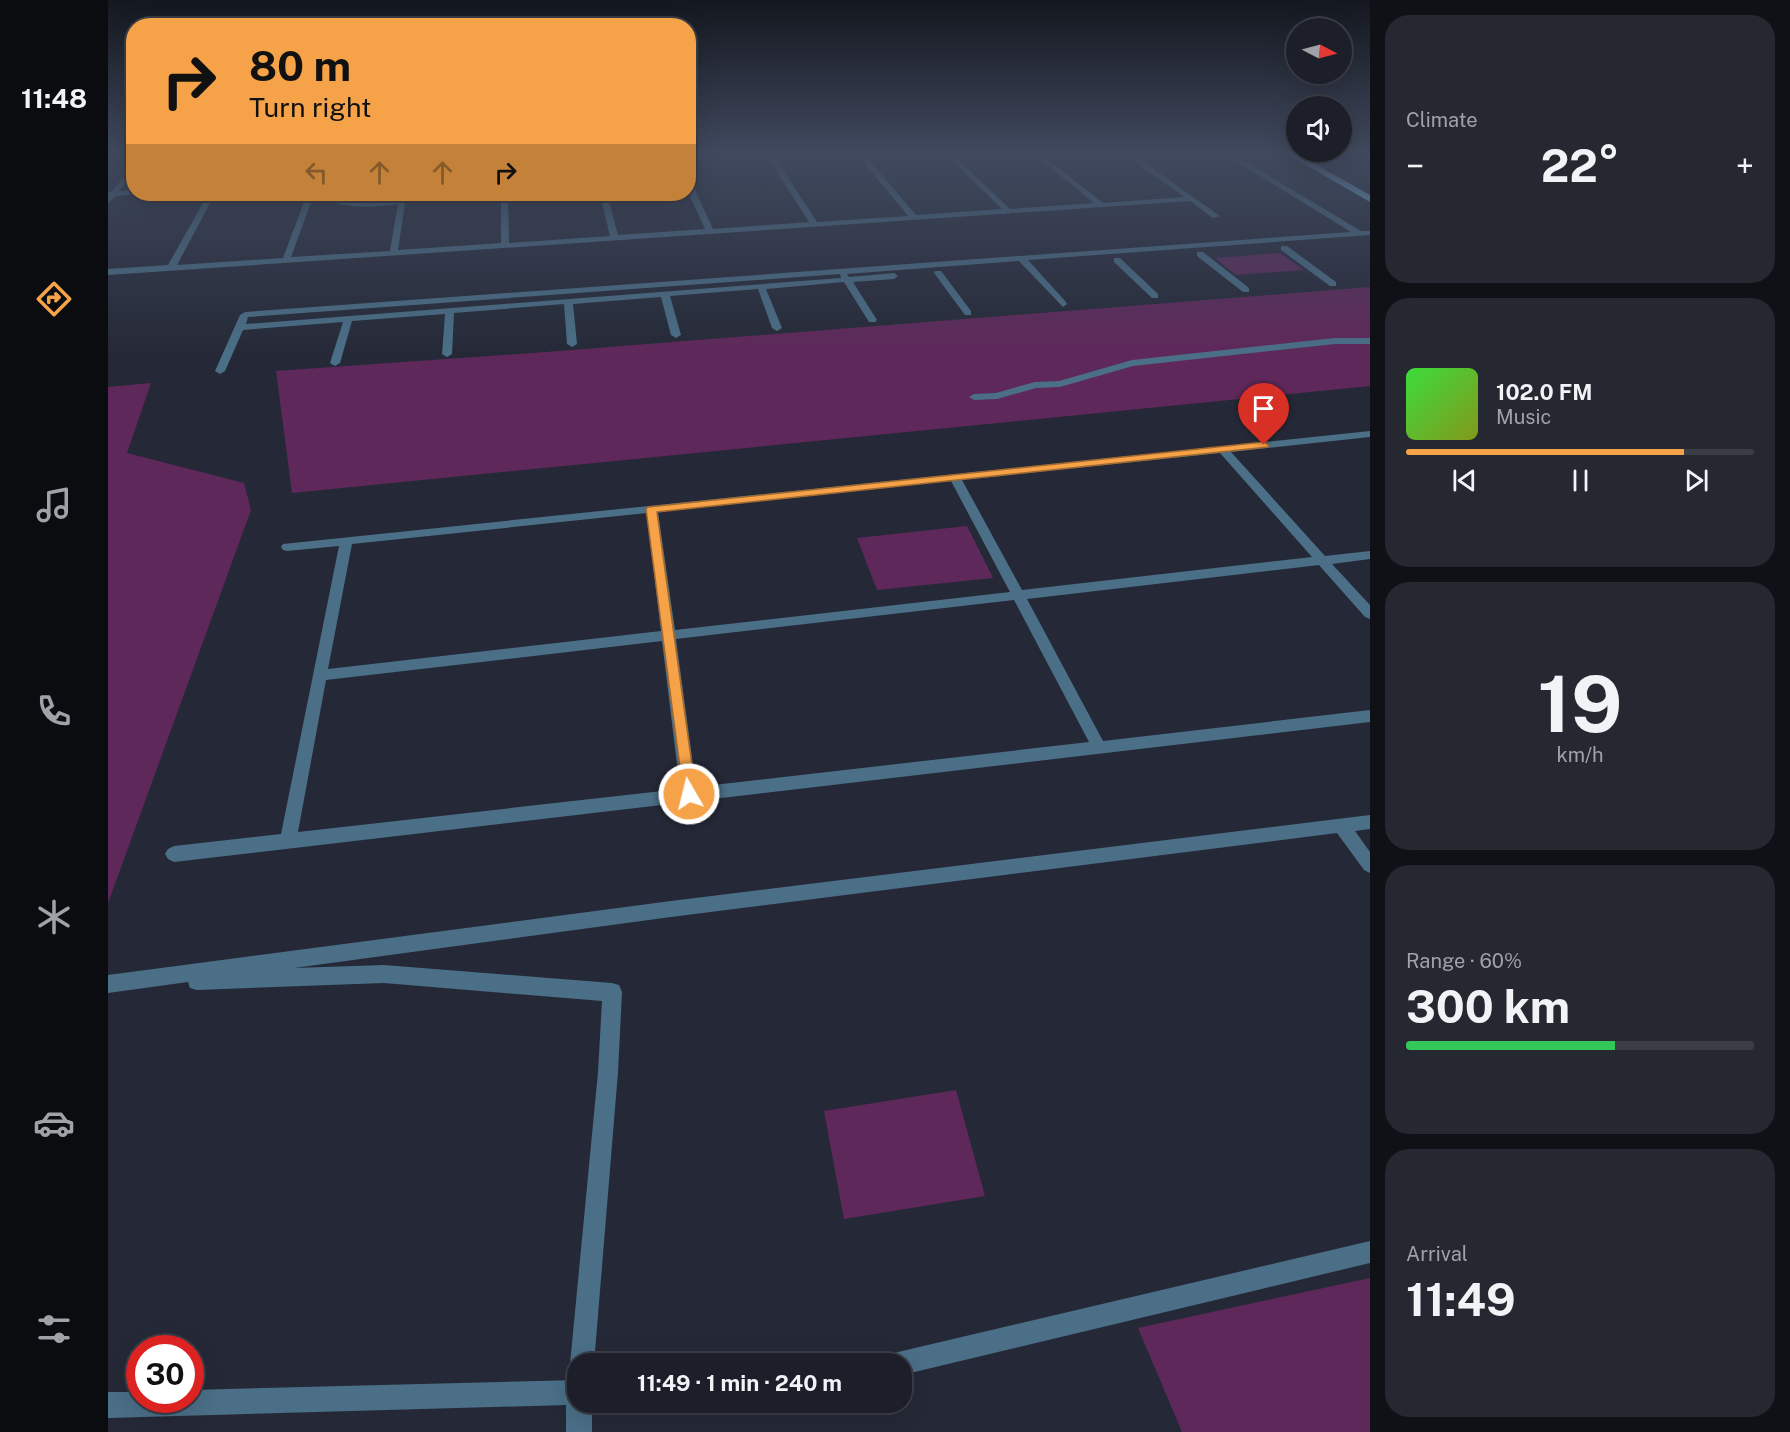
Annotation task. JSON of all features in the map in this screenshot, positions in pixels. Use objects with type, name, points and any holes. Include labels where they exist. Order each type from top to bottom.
[{"type":"street","points":[[171,268],[197,220]]},
{"type":"street","points":[[286,260],[301,220]]},
{"type":"street","points":[[394,252],[399,220]]},
{"type":"street","points":[[505,220],[505,245]]},
{"type":"street","points":[[610,220],[614,237]]},
{"type":"street","points":[[705,220],[710,231]]},
{"type":"street","points":[[811,220],[814,224]]},
{"type":"street","points":[[108,272],[873,220]]},
{"type":"street","points":[[1338,220],[1370,241]]},
{"type":"street","points":[[220,371],[245,315],[1370,233]]},
{"type":"street","points":[[240,327],[1370,241]]},
{"type":"street","points":[[1284,248],[1333,284]]},
{"type":"street","points":[[1200,254],[1246,290]]},
{"type":"street","points":[[1020,257],[1063,304]]},
{"type":"street","points":[[1117,260],[1155,296]]},
{"type":"street","points":[[841,270],[872,320]]},
{"type":"street","points":[[938,273],[969,312]]},
{"type":"street","points":[[760,287],[777,328]]},
{"type":"street","points":[[665,294],[676,335]]},
{"type":"street","points":[[568,302],[572,344]]},
{"type":"street","points":[[447,354],[450,311]]},
{"type":"street","points":[[335,363],[348,319]]},
{"type":"street","points":[[974,398],[997,396],[1035,385],[1060,384],[1132,363],[1335,341],[1370,341]]},
{"type":"street","points":[[287,547],[1370,434]]},
{"type":"street","points":[[1222,449],[1370,614]]},
{"type":"street","points":[[955,477],[1099,747]]},
{"type":"street","points":[[652,509],[689,794]]},
{"type":"street","points":[[288,840],[346,541]]},
{"type":"street","points":[[320,675],[1370,555]]},
{"type":"street","points":[[174,854],[1370,716]]},
{"type":"street","points":[[108,985],[671,909],[1370,822]]},
{"type":"street","points":[[1341,826],[1370,865]]},
{"type":"street","points":[[108,985],[384,974],[612,992],[608,1072],[583,1353]]},
{"type":"street","points":[[912,1361],[1370,1252]]},
{"type":"street","points":[[108,1405],[567,1392]]},
{"type":"street","points":[[579,1413],[579,1432]]},
{"type":"shaded area","points":[[1280,253],[1304,270],[1236,275],[1215,258]]},
{"type":"shaded area","points":[[1370,287],[1370,386],[292,493],[276,371]]},
{"type":"shaded area","points":[[151,383],[127,453],[244,483],[251,510],[108,903],[108,387]]},
{"type":"shaded area","points":[[967,526],[993,578],[877,590],[857,538]]},
{"type":"shaded area","points":[[956,1090],[985,1196],[844,1219],[824,1111]]},
{"type":"shaded area","points":[[1370,1278],[1370,1432],[1182,1432],[1138,1328]]},
{"type":"route","points":[[689,794],[652,509],[1264,445]]}]
